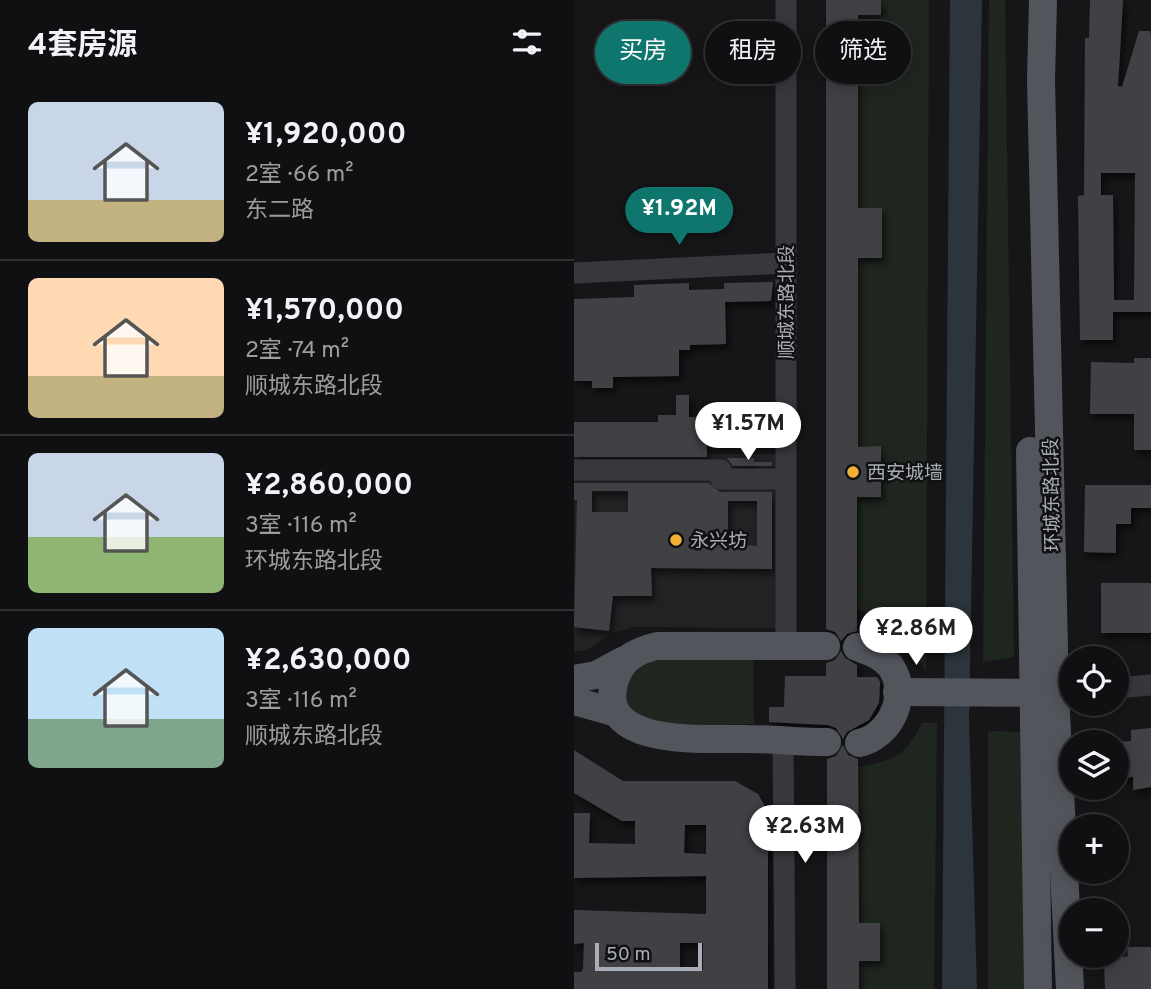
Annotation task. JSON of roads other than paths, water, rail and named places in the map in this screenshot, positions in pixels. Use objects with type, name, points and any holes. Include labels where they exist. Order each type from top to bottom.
[{"type":"main road","name":"环城东路北段","points":[[1026,0],[1024,80],[1070,989]]},
{"type":"main road","name":"环城东路北段","points":[[1038,989],[1054,693],[1041,80],[1043,0]]},
{"type":"main road","points":[[574,679],[596,675],[639,650],[657,646],[826,646]]},
{"type":"main road","points":[[857,647],[881,657],[892,668],[897,692],[889,725],[881,733],[859,743]]},
{"type":"main road","points":[[624,660],[614,681],[613,697],[617,713],[624,722],[662,738],[827,742]]},
{"type":"main road","points":[[897,692],[1054,693]]},
{"type":"main road","points":[[574,701],[617,713]]},
{"type":"street","name":"顺城东路北段","points":[[786,0],[786,646]]},
{"type":"street","points":[[574,272],[786,263]]},
{"type":"street","points":[[574,470],[721,470],[721,479],[786,479]]},
{"type":"street","points":[[1129,687],[1151,685]]},
{"type":"street","points":[[783,742],[785,989]]},
{"type":"place","name":"西安城墙","points":[[853,472]]},
{"type":"place","name":"永兴坊","points":[[676,540]]}]
